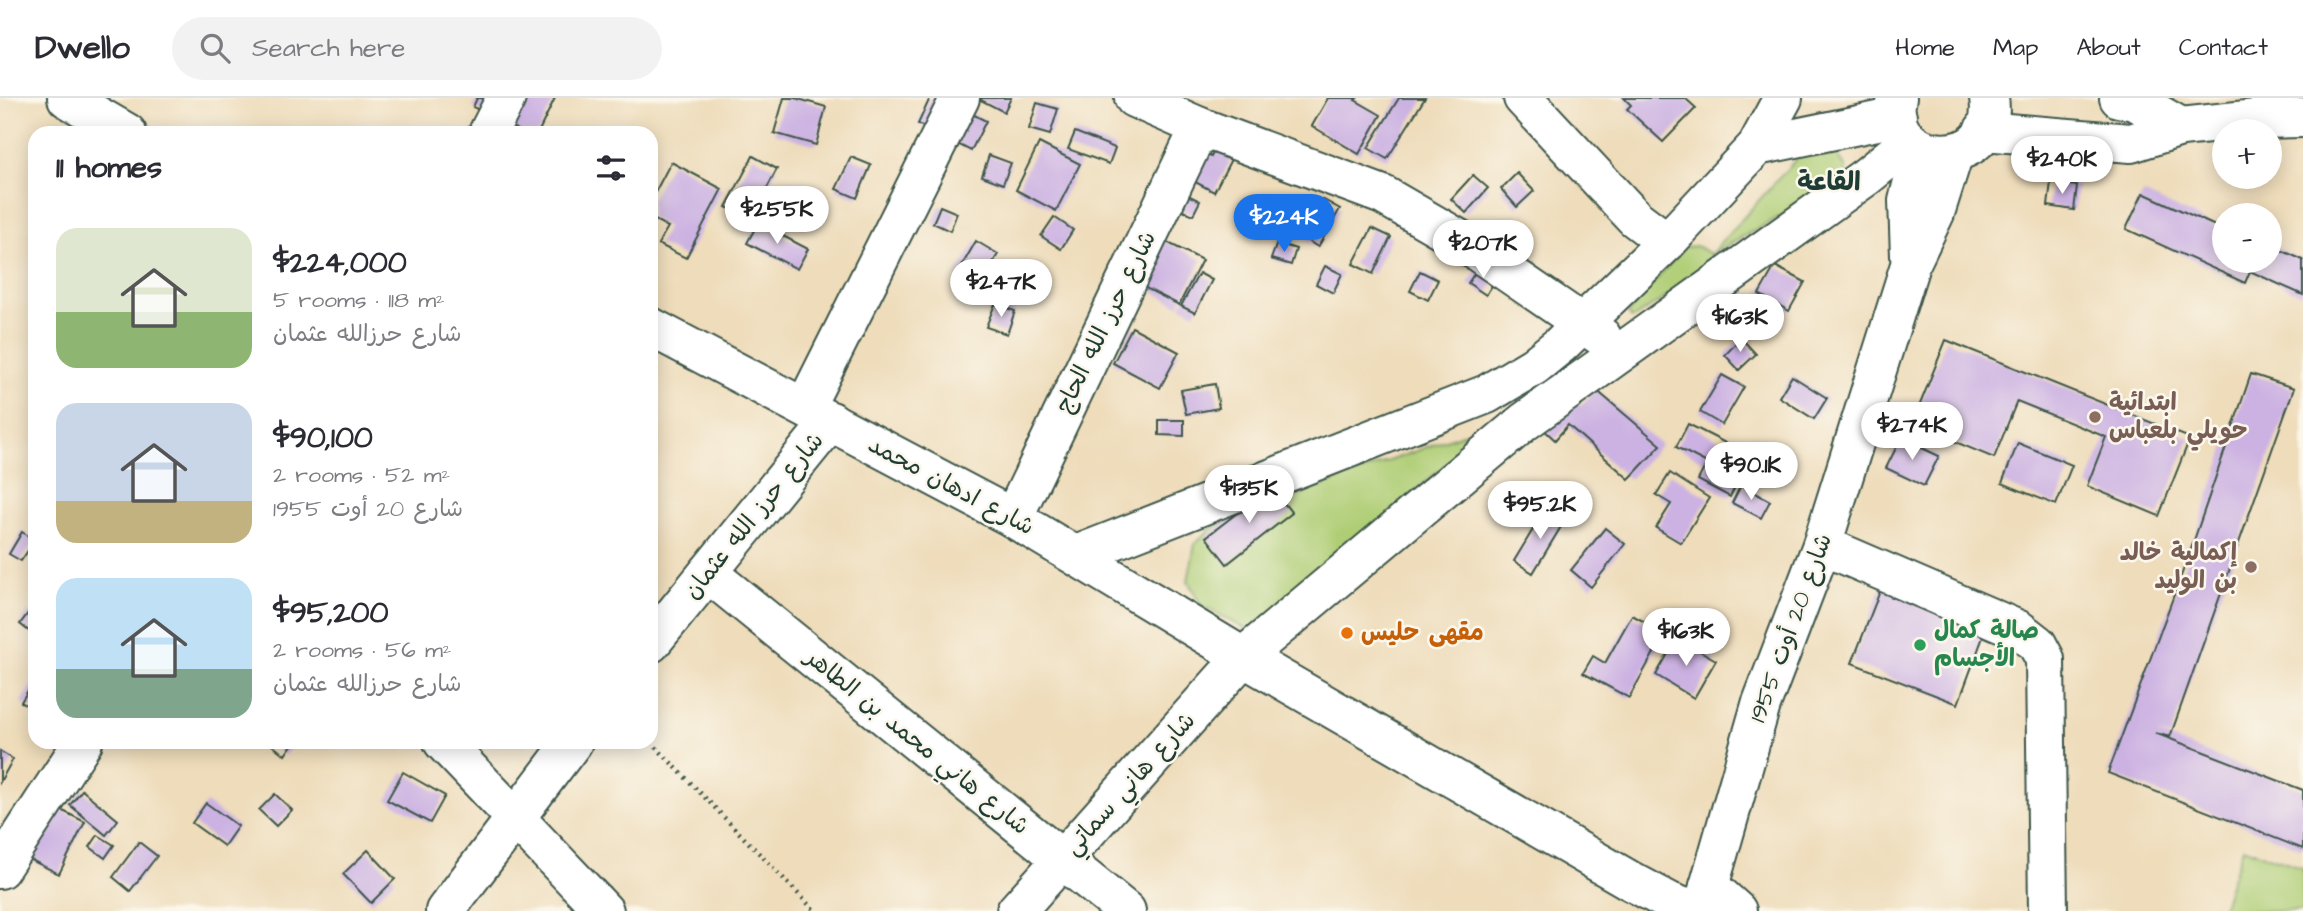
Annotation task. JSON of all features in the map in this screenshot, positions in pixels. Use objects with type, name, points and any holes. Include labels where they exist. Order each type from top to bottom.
[{"type":"street","points":[[492,126],[506,98]]},
{"type":"street","name":"شارع حرز الله عثمان","points":[[658,634],[708,573],[818,414],[960,98]]},
{"type":"street","points":[[1134,98],[1200,127],[1383,195],[1460,239],[1584,323],[1620,351]]},
{"type":"street","points":[[1522,98],[1635,218],[1667,242]]},
{"type":"street","points":[[1076,555],[1487,394],[1534,366],[1584,323],[1667,242],[1757,146],[1783,98]]},
{"type":"street","points":[[2119,98],[2135,101],[2181,127]]},
{"type":"street","points":[[78,101],[116,126]]},
{"type":"street","points":[[1757,146],[1936,127],[2131,143],[2181,127],[2258,109],[2303,118]]},
{"type":"street","name":"شارع حرز الله الحاج","points":[[1013,518],[1200,127]]},
{"type":"street","name":"شارع 20 أوت 1955","points":[[1688,904],[1822,545],[1910,265],[1935,213],[1936,127]]},
{"type":"street","name":"شارع هاني سماتي","points":[[1016,911],[1243,657],[1524,422],[1936,127]]},
{"type":"street","name":"شارع ادهان محمد","points":[[658,331],[1013,518],[1243,657],[1629,880],[1688,904],[1737,911]]},
{"type":"street","points":[[1822,545],[2018,630],[2037,644],[2045,659],[2048,911]]},
{"type":"street","name":"شارع هاني محمد بن الطاهر","points":[[708,573],[1126,911]]},
{"type":"street","points":[[0,869],[78,749]]},
{"type":"street","points":[[450,749],[604,911]]},
{"type":"street","points":[[445,911],[514,816],[567,749]]},
{"type":"path","points":[[658,749],[815,911]]},
{"type":"green space","points":[[1814,139],[1828,141],[1846,168],[1844,182],[1711,254]]},
{"type":"green space","points":[[1696,246],[1711,254],[1716,265],[1632,319],[1628,313],[1684,247]]},
{"type":"green space","points":[[1494,422],[1257,631],[1242,627],[1201,605],[1188,581],[1195,544],[1212,527]]},
{"type":"green space","points":[[2243,847],[2303,868],[2303,911],[2221,911]]},
{"type":"building","points":[[477,98],[555,98],[541,126],[510,126],[473,107]]},
{"type":"building","points":[[784,98],[795,98],[826,107],[816,145],[774,133]]},
{"type":"building","points":[[930,98],[941,98],[986,121],[971,151],[918,124]]},
{"type":"building","points":[[977,98],[1011,98],[1004,112]]},
{"type":"building","points":[[1328,98],[1357,98],[1355,100],[1381,115],[1359,154],[1312,126]]},
{"type":"building","points":[[1399,98],[1425,98],[1387,159],[1368,148]]},
{"type":"building","points":[[1624,98],[1685,98],[1696,108],[1663,142],[1627,109],[1631,105]]},
{"type":"building","points":[[1037,103],[1058,109],[1050,135],[1029,129]]},
{"type":"building","points":[[1075,132],[1115,148],[1109,164],[1068,149]]},
{"type":"building","points":[[1222,136],[1239,144],[1214,192],[1171,169],[1185,143],[1211,157]]},
{"type":"building","points":[[1039,143],[1080,164],[1056,211],[1016,190]]},
{"type":"building","points":[[989,155],[1011,163],[1003,184],[982,176]]},
{"type":"building","points":[[753,156],[777,169],[751,219],[726,207]]},
{"type":"building","points":[[851,157],[871,165],[857,198],[836,189]]},
{"type":"building","points":[[671,162],[722,189],[686,258],[658,244],[668,227],[658,222],[658,187]]},
{"type":"building","points":[[1517,173],[1534,191],[1517,207],[1501,189]]},
{"type":"building","points":[[1473,175],[1488,188],[1466,213],[1451,199]]},
{"type":"building","points":[[2051,182],[2077,186],[2074,210],[2048,206]]},
{"type":"building","points":[[1169,186],[1200,201],[1193,215],[1163,200]]},
{"type":"building","points":[[2143,193],[2212,225],[2212,268],[2126,229]]},
{"type":"building","points":[[1322,199],[1340,209],[1318,247],[1300,236]]},
{"type":"building","points":[[940,206],[957,213],[950,231],[933,223]]},
{"type":"building","points":[[1054,217],[1073,230],[1061,249],[1041,236]]},
{"type":"building","points":[[758,223],[808,249],[797,269],[747,243]]},
{"type":"building","points":[[1139,228],[1202,260],[1179,305],[1116,273]]},
{"type":"building","points":[[1372,228],[1391,237],[1373,274],[1353,264]]},
{"type":"building","points":[[976,241],[998,254],[978,289],[956,276]]},
{"type":"building","points":[[1277,243],[1296,249],[1291,265],[1271,259]]},
{"type":"building","points":[[2282,250],[2303,260],[2303,295],[2254,273],[2282,273]]},
{"type":"building","points":[[1481,264],[1498,276],[1486,295],[1468,283]]},
{"type":"building","points":[[1325,266],[1342,274],[1333,293],[1316,284]]},
{"type":"building","points":[[1775,266],[1805,282],[1789,311],[1759,294]]},
{"type":"building","points":[[1420,271],[1438,280],[1428,300],[1410,291]]},
{"type":"building","points":[[1199,273],[1212,280],[1195,313],[1181,306]]},
{"type":"building","points":[[2223,273],[2249,273],[2245,283]]},
{"type":"building","points":[[995,304],[1015,311],[1007,334],[986,327]]},
{"type":"building","points":[[1132,327],[1179,352],[1160,388],[1113,363]]},
{"type":"building","points":[[1741,338],[1756,354],[1739,370],[1725,355]]},
{"type":"building","points":[[1946,340],[2190,438],[2159,516],[2087,486],[2106,437],[2017,401],[1994,458],[1912,424]]},
{"type":"building","points":[[2251,374],[2294,388],[2170,737],[2155,733],[2303,790],[2303,849],[2108,773],[2191,549]]},
{"type":"building","points":[[1722,375],[1744,387],[1722,425],[1700,412]]},
{"type":"building","points":[[1792,376],[1827,398],[1814,419],[1779,397]]},
{"type":"building","points":[[1215,384],[1219,408],[1186,414],[1181,390]]},
{"type":"building","points":[[1556,384],[1581,406],[1595,389],[1661,445],[1629,479],[1568,425],[1555,440],[1528,415]]},
{"type":"building","points":[[1159,420],[1184,420],[1184,436],[1159,435]]},
{"type":"building","points":[[1688,424],[1751,456],[1730,497],[1698,480],[1707,463],[1676,447]]},
{"type":"building","points":[[1901,438],[1939,456],[1924,486],[1886,468]]},
{"type":"building","points":[[2018,443],[2072,465],[2056,505],[2002,483]]},
{"type":"building","points":[[1670,473],[1709,498],[1681,543],[1656,528],[1671,504],[1656,495]]},
{"type":"building","points":[[1741,485],[1770,501],[1761,518],[1732,503]]},
{"type":"building","points":[[1271,487],[1292,513],[1227,564],[1206,537]]},
{"type":"building","points":[[1546,508],[1565,520],[1533,573],[1514,561]]},
{"type":"building","points":[[1605,528],[1625,544],[1591,587],[1571,570]]},
{"type":"building","points":[[22,532],[28,536],[28,550],[21,561],[9,554]]},
{"type":"building","name":"صالة كمال الأجسام","points":[[1882,586],[1987,626],[1958,704],[1852,663]]},
{"type":"building","points":[[28,613],[28,630],[20,624]]},
{"type":"building","points":[[1632,615],[1665,633],[1629,698],[1583,673],[1593,656],[1605,663]]},
{"type":"building","points":[[1677,638],[1716,660],[1694,698],[1656,675]]},
{"type":"building","points":[[28,690],[28,706],[21,702]]},
{"type":"building","points":[[277,749],[289,749],[285,755]]},
{"type":"building","points":[[0,751],[13,759],[0,782]]},
{"type":"building","points":[[403,772],[445,796],[430,823],[387,800]]},
{"type":"building","points":[[82,790],[118,820],[106,835],[70,805]]},
{"type":"building","points":[[275,794],[292,810],[276,826],[259,810]]},
{"type":"building","points":[[206,803],[238,826],[224,846],[192,823]]},
{"type":"building","points":[[51,805],[85,822],[59,874],[25,857]]},
{"type":"building","points":[[98,835],[114,845],[105,858],[90,847]]},
{"type":"building","points":[[139,842],[157,856],[130,891],[113,877]]},
{"type":"building","points":[[368,850],[395,879],[371,903],[343,874]]},
{"type":"place","name":"ابتدائية حويلي بلعباس","points":[[2095,417]]},
{"type":"place","name":"إكمالية خالد بن الوليد","points":[[2251,567]]},
{"type":"place","name":"مقهى حليس","points":[[1347,633]]},
{"type":"place","name":"صالة كمال الأجسام","points":[[1920,645]]},
{"type":"district","name":"القاعة","points":[[1829,182]]}]
